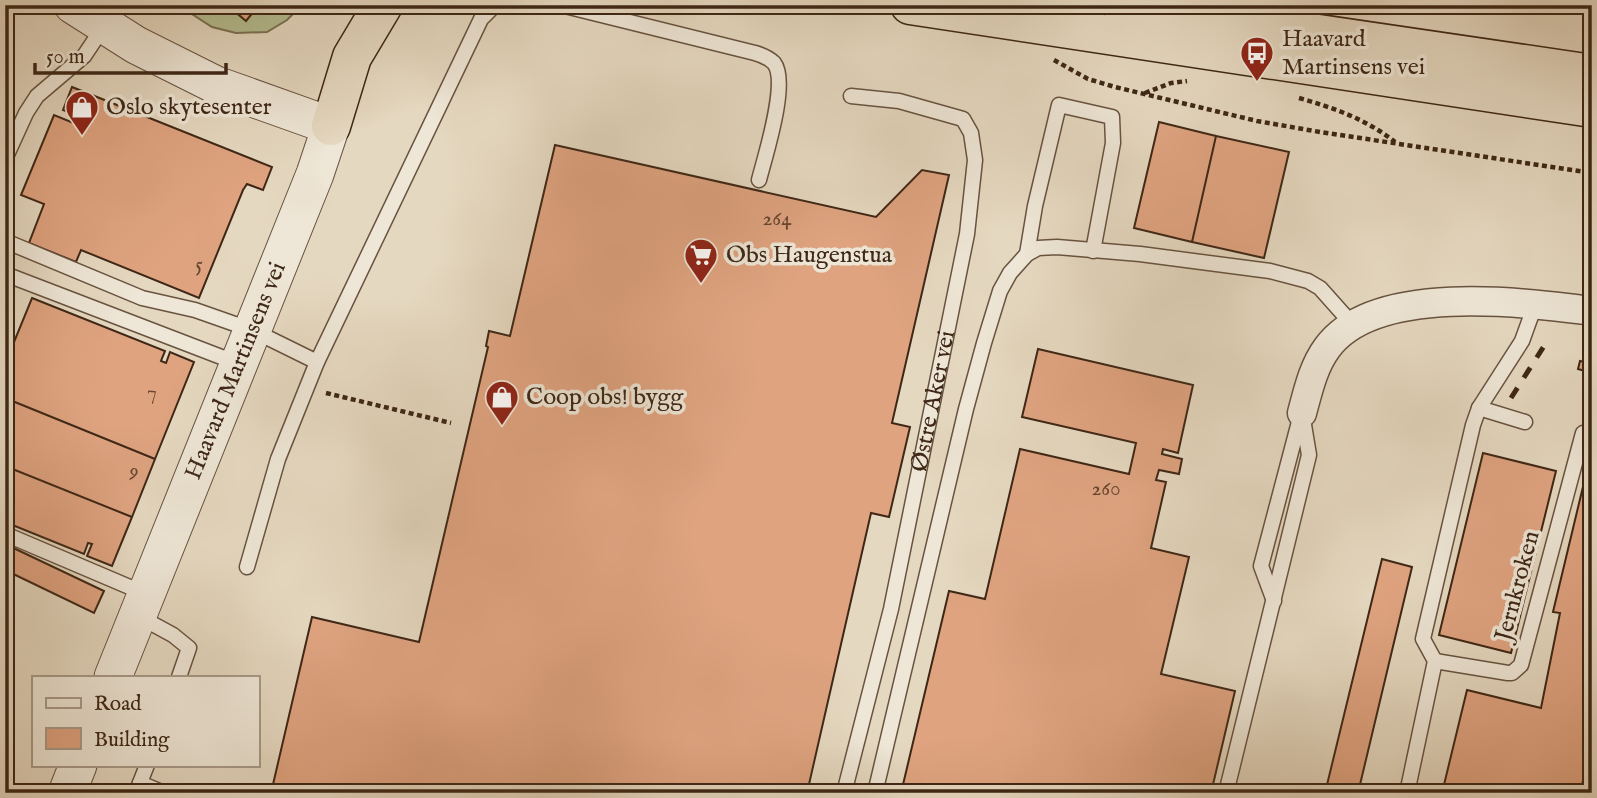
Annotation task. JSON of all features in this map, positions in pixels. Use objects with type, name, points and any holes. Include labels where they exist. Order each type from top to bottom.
[{"type":"highway","points":[[352,5],[352,57]]},
{"type":"highway","points":[[331,126],[352,57],[383,5]]},
{"type":"highway","points":[[910,5],[1592,108]]},
{"type":"highway","points":[[1121,5],[1592,74]]},
{"type":"street","points":[[74,5],[136,45],[216,85],[331,126]]},
{"type":"street","name":"Haavard Martinsens vei","points":[[113,676],[315,174],[331,126]]},
{"type":"street","points":[[1302,413],[1310,382],[1326,349],[1344,330],[1370,315],[1400,307],[1436,303],[1535,305],[1592,311]]},
{"type":"street","points":[[66,793],[78,766]]},
{"type":"lane","points":[[247,567],[278,459],[317,362],[481,19],[495,5]]},
{"type":"lane","points":[[561,5],[755,53],[774,63],[779,72],[781,88],[759,180]]},
{"type":"lane","points":[[5,159],[26,113],[37,96],[84,56],[104,25]]},
{"type":"lane","name":"Østre Aker vei","points":[[844,793],[893,596],[967,234],[975,160],[971,133],[963,118],[899,101],[851,96]]},
{"type":"lane","name":"Østre Aker vei","points":[[876,793],[966,409],[1000,291],[1010,273],[1027,254],[1035,206],[1059,105],[1112,117],[1113,143],[1093,251]]},
{"type":"lane","points":[[5,241],[142,298],[195,310],[252,330],[317,362]]},
{"type":"lane","points":[[1027,254],[1038,248],[1057,247],[1244,266],[1307,281],[1320,288],[1353,325]]},
{"type":"lane","points":[[5,274],[238,364]]},
{"type":"lane","points":[[1407,793],[1435,661],[1423,639],[1474,425],[1479,408],[1522,341],[1535,305]]},
{"type":"lane","points":[[1479,408],[1525,422]]},
{"type":"lane","points":[[1274,601],[1261,566],[1302,413]]},
{"type":"lane","points":[[1226,793],[1309,455],[1302,413]]},
{"type":"lane","name":"Jernkroken","points":[[1435,661],[1508,673],[1521,665],[1583,433]]},
{"type":"lane","points":[[5,534],[142,605],[189,648],[178,676]]},
{"type":"lane","points":[[147,766],[138,788],[164,793]]},
{"type":"path","points":[[1047,57],[1088,79],[1269,123],[1592,173]]},
{"type":"path","points":[[1144,94],[1171,83],[1188,80]]},
{"type":"path","points":[[1296,98],[1354,116],[1377,128],[1396,143]]},
{"type":"path","points":[[306,389],[451,423]]},
{"type":"green space","points":[[178,5],[302,5],[287,20],[267,32],[236,33],[212,27]]},
{"type":"building","points":[[227,5],[259,5],[246,21]]},
{"type":"building","points":[[72,87],[272,167],[263,190],[247,184],[243,190],[199,298],[81,250],[76,262],[29,243],[44,204],[21,195],[54,115],[76,124],[80,117],[63,110]]},
{"type":"building","points":[[1159,122],[1216,136],[1192,242],[1134,228]]},
{"type":"building","points":[[1216,136],[1289,152],[1264,258],[1192,242]]},
{"type":"building","points":[[555,145],[876,217],[922,170],[949,175],[892,423],[910,427],[889,517],[871,513],[807,793],[271,793],[312,617],[419,642],[488,347],[489,331],[510,336]]},
{"type":"building","points":[[32,298],[165,351],[161,361],[166,363],[170,352],[194,362],[155,459],[5,398],[5,364]]},
{"type":"building","points":[[1038,349],[1193,385],[1178,453],[1163,449],[1162,454],[1182,459],[1179,474],[1159,470],[1156,480],[1166,482],[1151,548],[1189,557],[1161,674],[1235,691],[1211,793],[901,793],[949,591],[985,599],[1020,449],[1129,474],[1136,443],[1022,417]]},
{"type":"building","points":[[1580,361],[1592,363],[1592,373],[1578,369]]},
{"type":"building","points":[[5,398],[155,459],[132,517],[5,466]]},
{"type":"building","points":[[1592,449],[1592,744],[1580,793],[1442,793],[1467,690],[1541,708],[1560,613],[1553,612]]},
{"type":"building","points":[[1483,453],[1556,471],[1511,653],[1439,635]]},
{"type":"building","points":[[5,466],[132,517],[112,566],[87,556],[92,544],[88,543],[84,554],[5,522]]},
{"type":"building","points":[[5,544],[104,591],[94,613],[5,570]]},
{"type":"building","points":[[1382,559],[1412,567],[1358,793],[1325,793]]},
{"type":"railway","points":[[1511,398],[1544,346]]},
{"type":"place","name":"Haavard Martinsens vei","points":[[1257,83]]},
{"type":"place","name":"Oslo skytesenter","points":[[82,137]]},
{"type":"place","name":"Obs Haugenstua","points":[[701,285]]},
{"type":"place","name":"Coop obs! bygg","points":[[502,427]]}]
